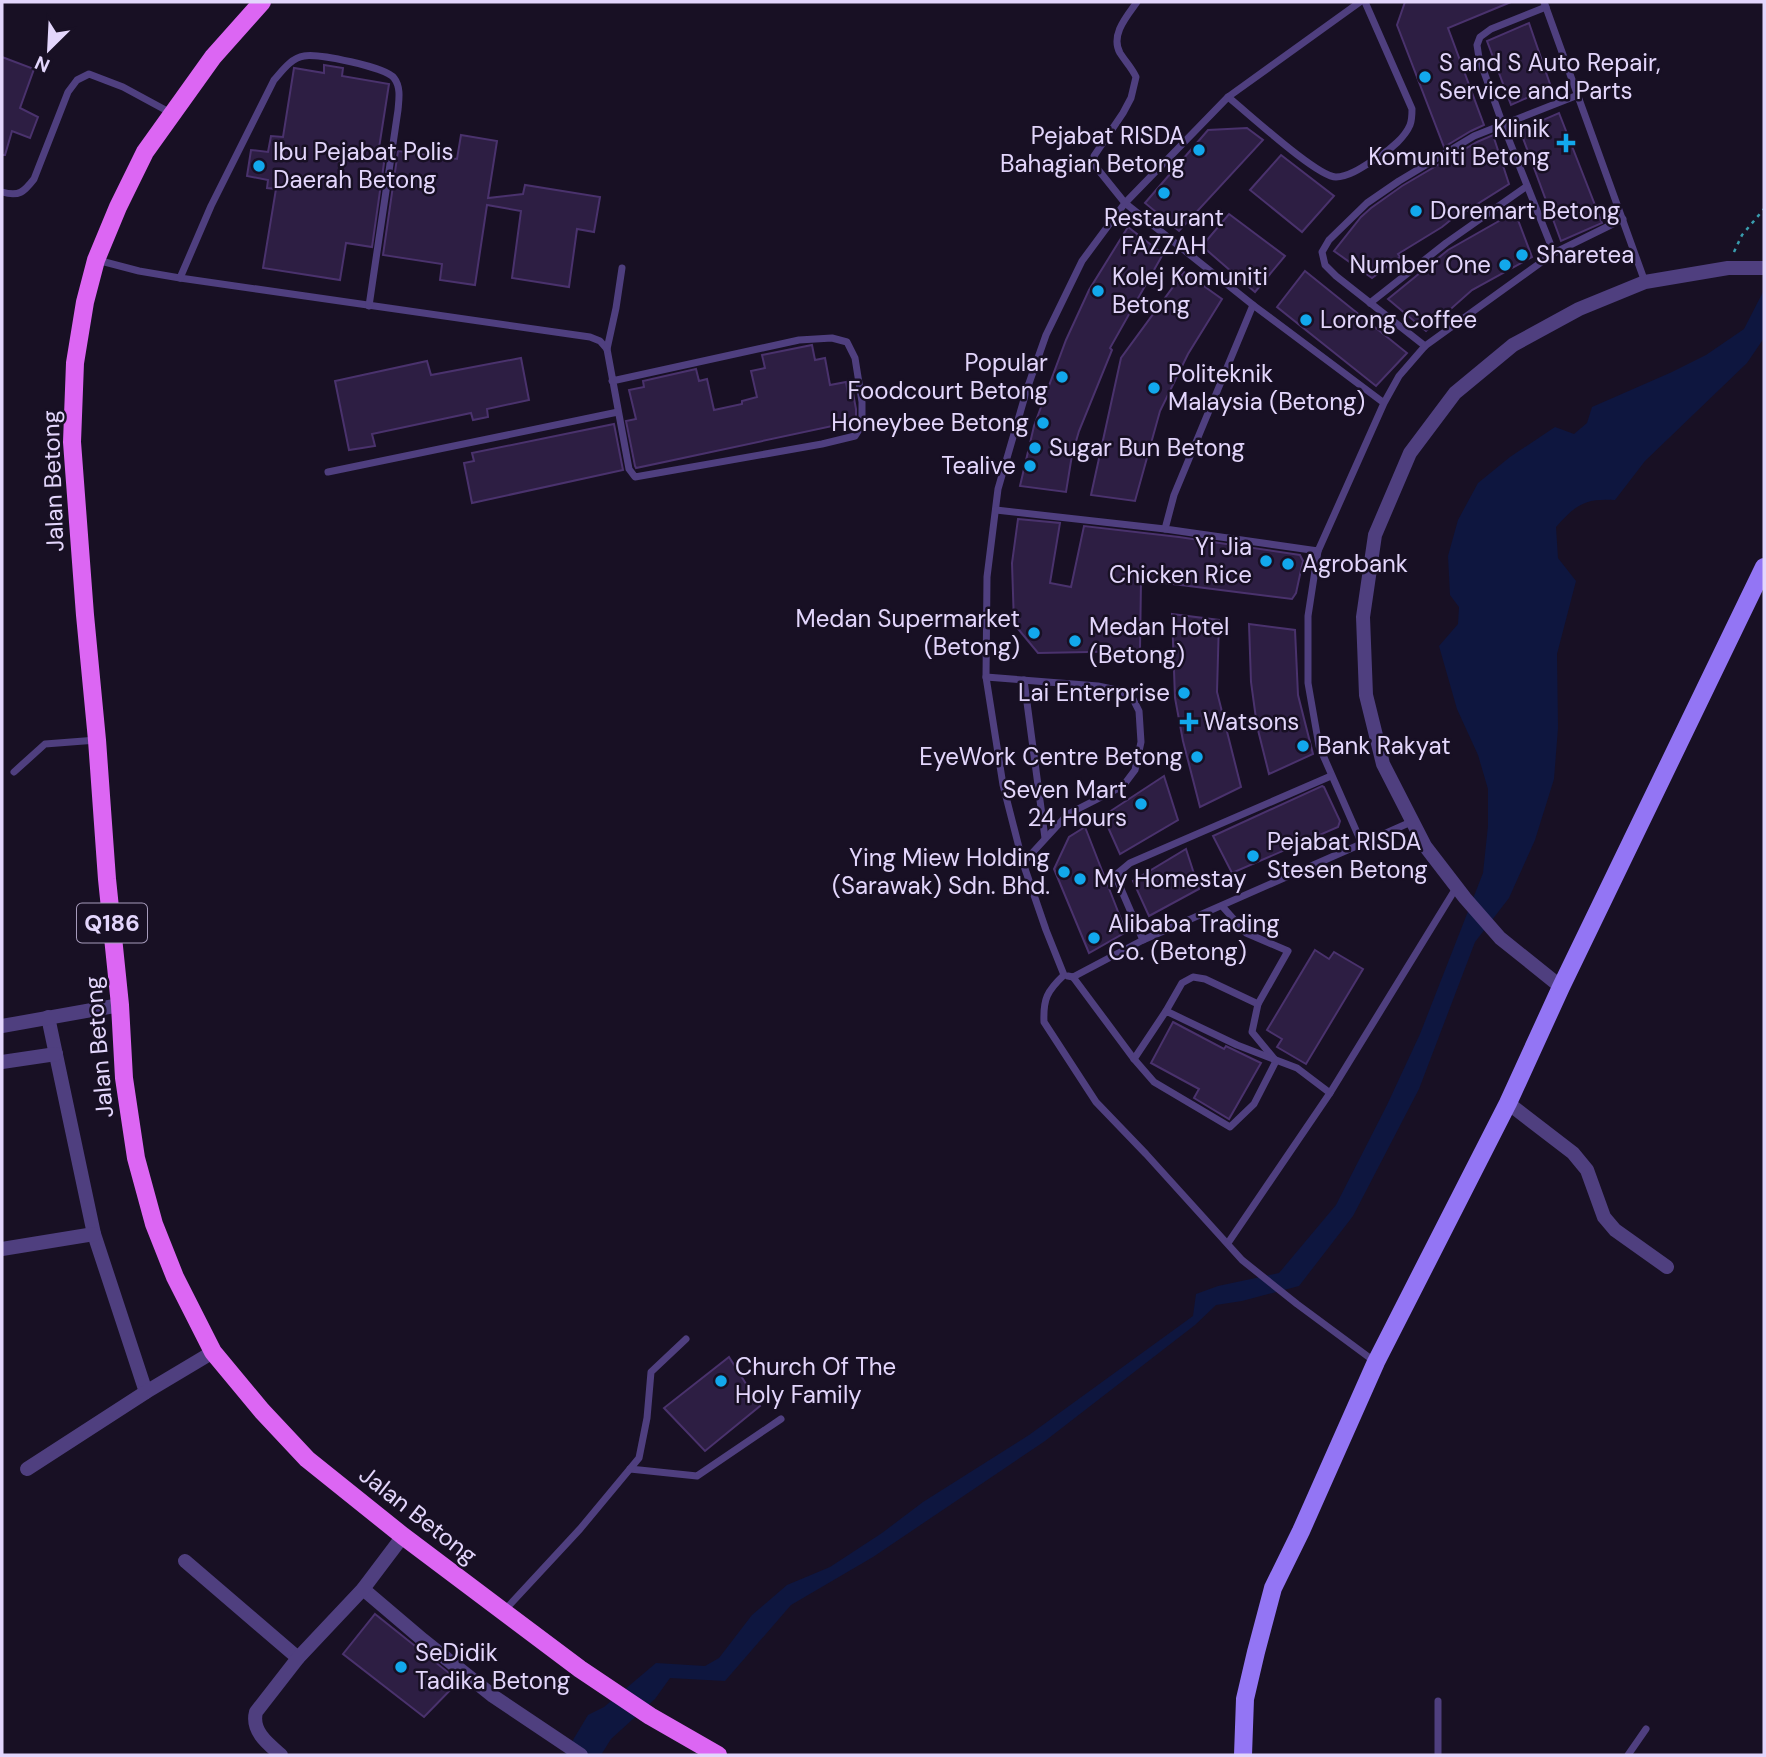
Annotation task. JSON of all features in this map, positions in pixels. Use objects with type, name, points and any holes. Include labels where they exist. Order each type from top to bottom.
[{"type":"main road","name":"Jalan Betong","points":[[262,2],[213,57],[145,152],[96,260],[85,302],[75,363],[72,442],[85,615],[120,1005],[124,1078],[136,1158],[154,1224],[175,1277],[213,1352],[262,1411],[307,1459],[403,1536],[580,1669],[643,1711],[718,1755]]},
{"type":"street","points":[[1561,987],[1500,938],[1460,893],[1424,846],[1383,764],[1366,695],[1363,617],[1375,535],[1410,453],[1455,393],[1513,345],[1579,309],[1646,282],[1728,268],[1759,268]]},
{"type":"street","points":[[1243,1755],[1245,1699],[1273,1588],[1376,1362],[1508,1103],[1561,987],[1764,567]]},
{"type":"street","points":[[2,1026],[120,1005]]},
{"type":"street","points":[[48,1017],[94,1234],[146,1392]]},
{"type":"street","points":[[2,1062],[56,1054]]},
{"type":"street","points":[[1508,1103],[1573,1153],[1587,1170],[1604,1217],[1615,1230],[1667,1267]]},
{"type":"street","points":[[2,1249],[94,1234]]},
{"type":"street","points":[[27,1469],[213,1352]]},
{"type":"street","points":[[281,1755],[262,1738],[256,1728],[256,1712],[298,1658],[363,1590],[403,1536]]},
{"type":"street","points":[[185,1561],[298,1658]]},
{"type":"street","points":[[363,1590],[494,1696],[577,1753]]},
{"type":"lane","points":[[1137,2],[1117,34],[1116,43],[1136,77],[1131,98],[1124,113],[1094,156],[1096,167],[1125,203],[1253,305],[1384,403]]},
{"type":"lane","points":[[1228,97],[1306,163],[1322,174],[1337,177],[1349,174],[1385,153],[1401,138],[1411,123],[1412,109],[1363,2],[1228,97],[1125,203],[1082,261],[1046,335],[1027,389],[998,489],[987,578],[986,677],[1003,785],[1023,863],[1064,975],[1073,978],[1154,1082],[1230,1127],[1254,1104],[1276,1061]]},
{"type":"lane","points":[[1554,253],[1503,125],[1479,58],[1477,45],[1480,37],[1491,29],[1545,4],[1646,282]]},
{"type":"lane","points":[[180,278],[211,206],[274,80],[289,64],[304,55],[344,60],[388,72],[395,78],[398,86],[398,110],[369,306]]},
{"type":"lane","points":[[2,192],[12,195],[25,191],[34,179],[68,92],[77,80],[89,74],[123,86],[172,113]]},
{"type":"lane","points":[[1425,346],[1325,265],[1322,252],[1329,240],[1367,203],[1474,136],[1578,96]]},
{"type":"lane","points":[[1370,303],[1446,243],[1527,186]]},
{"type":"lane","points":[[1362,844],[1319,746],[1308,683],[1308,617],[1318,551],[1384,403],[1399,376],[1425,346],[1554,253],[1623,219]]},
{"type":"lane","points":[[96,260],[180,278],[590,337],[600,341],[607,349]]},
{"type":"lane","points":[[612,380],[799,340],[832,338],[847,342],[855,358],[862,402],[862,425],[855,436],[822,444],[635,477],[629,469],[612,380],[607,349],[622,268]]},
{"type":"lane","points":[[1165,529],[1174,495],[1253,305]]},
{"type":"lane","points":[[328,472],[618,412]]},
{"type":"lane","points":[[996,510],[1165,529],[1318,551]]},
{"type":"lane","points":[[986,677],[1098,685],[1121,691],[1133,699],[1139,711],[1142,742],[1135,769],[1123,786],[1068,814],[1023,863]]},
{"type":"lane","points":[[1024,680],[1045,838]]},
{"type":"lane","points":[[14,772],[45,744],[97,740]]},
{"type":"lane","points":[[1143,940],[1118,882],[1118,873],[1122,868],[1331,776]]},
{"type":"lane","points":[[1073,978],[1143,940],[1411,822]]},
{"type":"lane","points":[[1228,1242],[1330,1093],[1460,893]]},
{"type":"lane","points":[[1222,906],[1246,933],[1288,951],[1258,1004],[1252,1032],[1276,1061]]},
{"type":"lane","points":[[1064,975],[1050,988],[1044,1007],[1044,1022],[1096,1102],[1242,1260],[1376,1362]]},
{"type":"lane","points":[[1134,1059],[1182,983],[1193,977],[1205,979],[1258,1004]]},
{"type":"lane","points":[[1166,1012],[1237,1045],[1297,1068],[1330,1093]]},
{"type":"lane","points":[[503,1612],[580,1529],[639,1458],[647,1419],[650,1372],[686,1339]]},
{"type":"lane","points":[[630,1469],[697,1476],[781,1419]]},
{"type":"lane","points":[[1438,1701],[1438,1755]]},
{"type":"lane","points":[[1628,1755],[1646,1729]]},
{"type":"path","points":[[1728,268],[1742,235],[1764,209]]},
{"type":"shaded area","points":[[1764,290],[1764,338],[1747,363],[1645,461],[1615,500],[1596,500],[1581,504],[1556,527],[1558,558],[1576,581],[1557,654],[1558,728],[1554,779],[1535,840],[1509,898],[1475,942],[1419,1089],[1353,1216],[1299,1286],[1216,1305],[1195,1325],[1045,1441],[873,1557],[791,1605],[725,1681],[670,1678],[655,1699],[611,1739],[601,1755],[564,1755],[588,1715],[604,1707],[656,1663],[705,1666],[719,1658],[752,1615],[787,1585],[830,1567],[923,1502],[1029,1435],[1193,1316],[1196,1294],[1218,1286],[1279,1273],[1336,1205],[1420,1034],[1483,873],[1488,826],[1488,789],[1478,755],[1457,709],[1439,646],[1458,624],[1459,607],[1450,595],[1448,556],[1458,520],[1478,483],[1510,457],[1555,427],[1574,434],[1587,423],[1592,407],[1706,355],[1744,329]]},
{"type":"building","points":[[1405,2],[1511,2],[1448,28],[1484,125],[1444,147],[1397,25]]},
{"type":"building","points":[[1529,23],[1551,87],[1511,105],[1487,41]]},
{"type":"building","points":[[2,57],[34,69],[20,108],[38,117],[30,138],[12,131],[5,155],[2,155]]},
{"type":"building","points":[[324,65],[343,68],[342,76],[389,84],[379,148],[386,149],[372,247],[346,243],[340,280],[263,268],[276,189],[267,188],[268,180],[247,176],[251,150],[268,152],[271,136],[283,137],[294,68],[324,73]]},
{"type":"building","points":[[1559,113],[1602,223],[1561,241],[1520,130]]},
{"type":"building","points":[[1247,128],[1263,140],[1179,231],[1145,203],[1208,130]]},
{"type":"building","points":[[461,135],[497,141],[488,198],[523,194],[525,185],[600,197],[594,232],[577,229],[569,287],[512,278],[521,211],[487,205],[475,285],[440,280],[442,264],[383,255],[398,151],[457,159]]},
{"type":"building","name":"Doremart Betong","points":[[1493,135],[1509,184],[1463,213],[1462,211],[1442,227],[1398,254],[1400,257],[1372,278],[1334,251],[1371,208],[1402,186]]},
{"type":"building","points":[[1281,155],[1334,196],[1302,232],[1250,190]]},
{"type":"building","points":[[1515,212],[1532,257],[1472,290],[1426,331],[1388,299],[1448,250]]},
{"type":"building","points":[[1229,214],[1285,256],[1255,292],[1202,246]]},
{"type":"building","points":[[1128,227],[1163,254],[1110,348],[1112,350],[1079,431],[1066,492],[1020,486],[1034,426],[1066,340],[1089,290]]},
{"type":"building","points":[[1305,271],[1407,353],[1376,386],[1277,307]]},
{"type":"building","points":[[1184,272],[1222,299],[1188,354],[1160,411],[1135,501],[1091,495],[1121,358]]},
{"type":"building","points":[[812,345],[815,360],[825,358],[830,385],[846,382],[848,394],[853,393],[856,421],[636,468],[626,421],[636,419],[629,390],[644,387],[643,381],[696,369],[699,381],[707,379],[714,410],[742,404],[742,401],[757,397],[751,371],[765,368],[762,355]]},
{"type":"building","points":[[521,358],[529,400],[487,409],[488,417],[473,420],[471,413],[372,434],[375,446],[349,450],[335,381],[427,361],[431,375]]},
{"type":"building","points":[[614,424],[623,470],[472,503],[464,463],[474,461],[472,453]]},
{"type":"building","points":[[1018,519],[1060,523],[1050,583],[1071,587],[1084,526],[1300,555],[1303,561],[1296,593],[1292,599],[1141,580],[1140,651],[1038,653],[1014,624],[1012,563]]},
{"type":"building","points":[[1172,614],[1219,620],[1217,692],[1241,787],[1200,807],[1175,698]]},
{"type":"building","points":[[1249,624],[1295,630],[1298,695],[1313,754],[1269,774],[1257,726],[1251,682]]},
{"type":"building","points":[[1164,776],[1178,820],[1120,854],[1103,816]]},
{"type":"building","points":[[1322,786],[1340,821],[1338,827],[1232,873],[1213,836]]},
{"type":"building","points":[[1085,827],[1126,932],[1089,953],[1054,869],[1069,837]]},
{"type":"building","points":[[1186,849],[1199,889],[1149,916],[1133,881]]},
{"type":"building","points":[[1315,950],[1329,959],[1334,952],[1363,969],[1306,1064],[1277,1047],[1282,1039],[1267,1030]]},
{"type":"building","points":[[1173,1022],[1224,1049],[1226,1046],[1261,1063],[1229,1119],[1194,1098],[1199,1089],[1151,1063]]},
{"type":"building","name":"Church Of The Holy Family","points":[[729,1357],[760,1406],[705,1451],[664,1408]]},
{"type":"building","name":"SeDidik Tadika Betong","points":[[375,1614],[459,1681],[424,1717],[343,1654]]},
{"type":"place","name":"S and S Auto Repair, Service and Parts","points":[[1425,77]]},
{"type":"place","name":"Klinik Komuniti Betong","points":[[1566,143]]},
{"type":"place","name":"Pejabat RISDA Bahagian Betong","points":[[1199,150]]},
{"type":"place","name":"Ibu Pejabat Polis Daerah Betong","points":[[259,166]]},
{"type":"place","name":"Restaurant FAZZAH","points":[[1164,193]]},
{"type":"place","name":"Doremart Betong","points":[[1416,211]]},
{"type":"place","name":"Sharetea","points":[[1522,255]]},
{"type":"place","name":"Number One","points":[[1505,265]]},
{"type":"place","name":"Kolej Komuniti Betong","points":[[1098,291]]},
{"type":"place","name":"Lorong Coffee","points":[[1306,320]]},
{"type":"place","name":"Popular Foodcourt Betong","points":[[1062,377]]},
{"type":"place","name":"Politeknik Malaysia (Betong)","points":[[1154,388]]},
{"type":"place","name":"Honeybee Betong","points":[[1043,423]]},
{"type":"place","name":"Sugar Bun Betong","points":[[1035,448]]},
{"type":"place","name":"Tealive","points":[[1030,466]]},
{"type":"place","name":"Yi Jia Chicken Rice","points":[[1266,561]]},
{"type":"place","name":"Agrobank","points":[[1288,564]]},
{"type":"place","name":"Medan Supermarket (Betong)","points":[[1034,633]]},
{"type":"place","name":"Medan Hotel (Betong)","points":[[1075,641]]},
{"type":"place","name":"Lai Enterprise","points":[[1184,693]]},
{"type":"place","name":"Watsons","points":[[1189,722]]},
{"type":"place","name":"Bank Rakyat","points":[[1303,746]]},
{"type":"place","name":"EyeWork Centre Betong","points":[[1197,757]]},
{"type":"place","name":"Seven Mart 24 Hours","points":[[1141,804]]},
{"type":"place","name":"Pejabat RISDA Stesen Betong","points":[[1253,856]]},
{"type":"place","name":"Ying Miew Holding (Sarawak) Sdn. Bhd.","points":[[1064,872]]},
{"type":"place","name":"My Homestay","points":[[1080,879]]},
{"type":"place","name":"Alibaba Trading Co. (Betong)","points":[[1094,938]]},
{"type":"place","name":"Church Of The Holy Family","points":[[721,1381]]},
{"type":"place","name":"SeDidik Tadika Betong","points":[[401,1667]]}]
